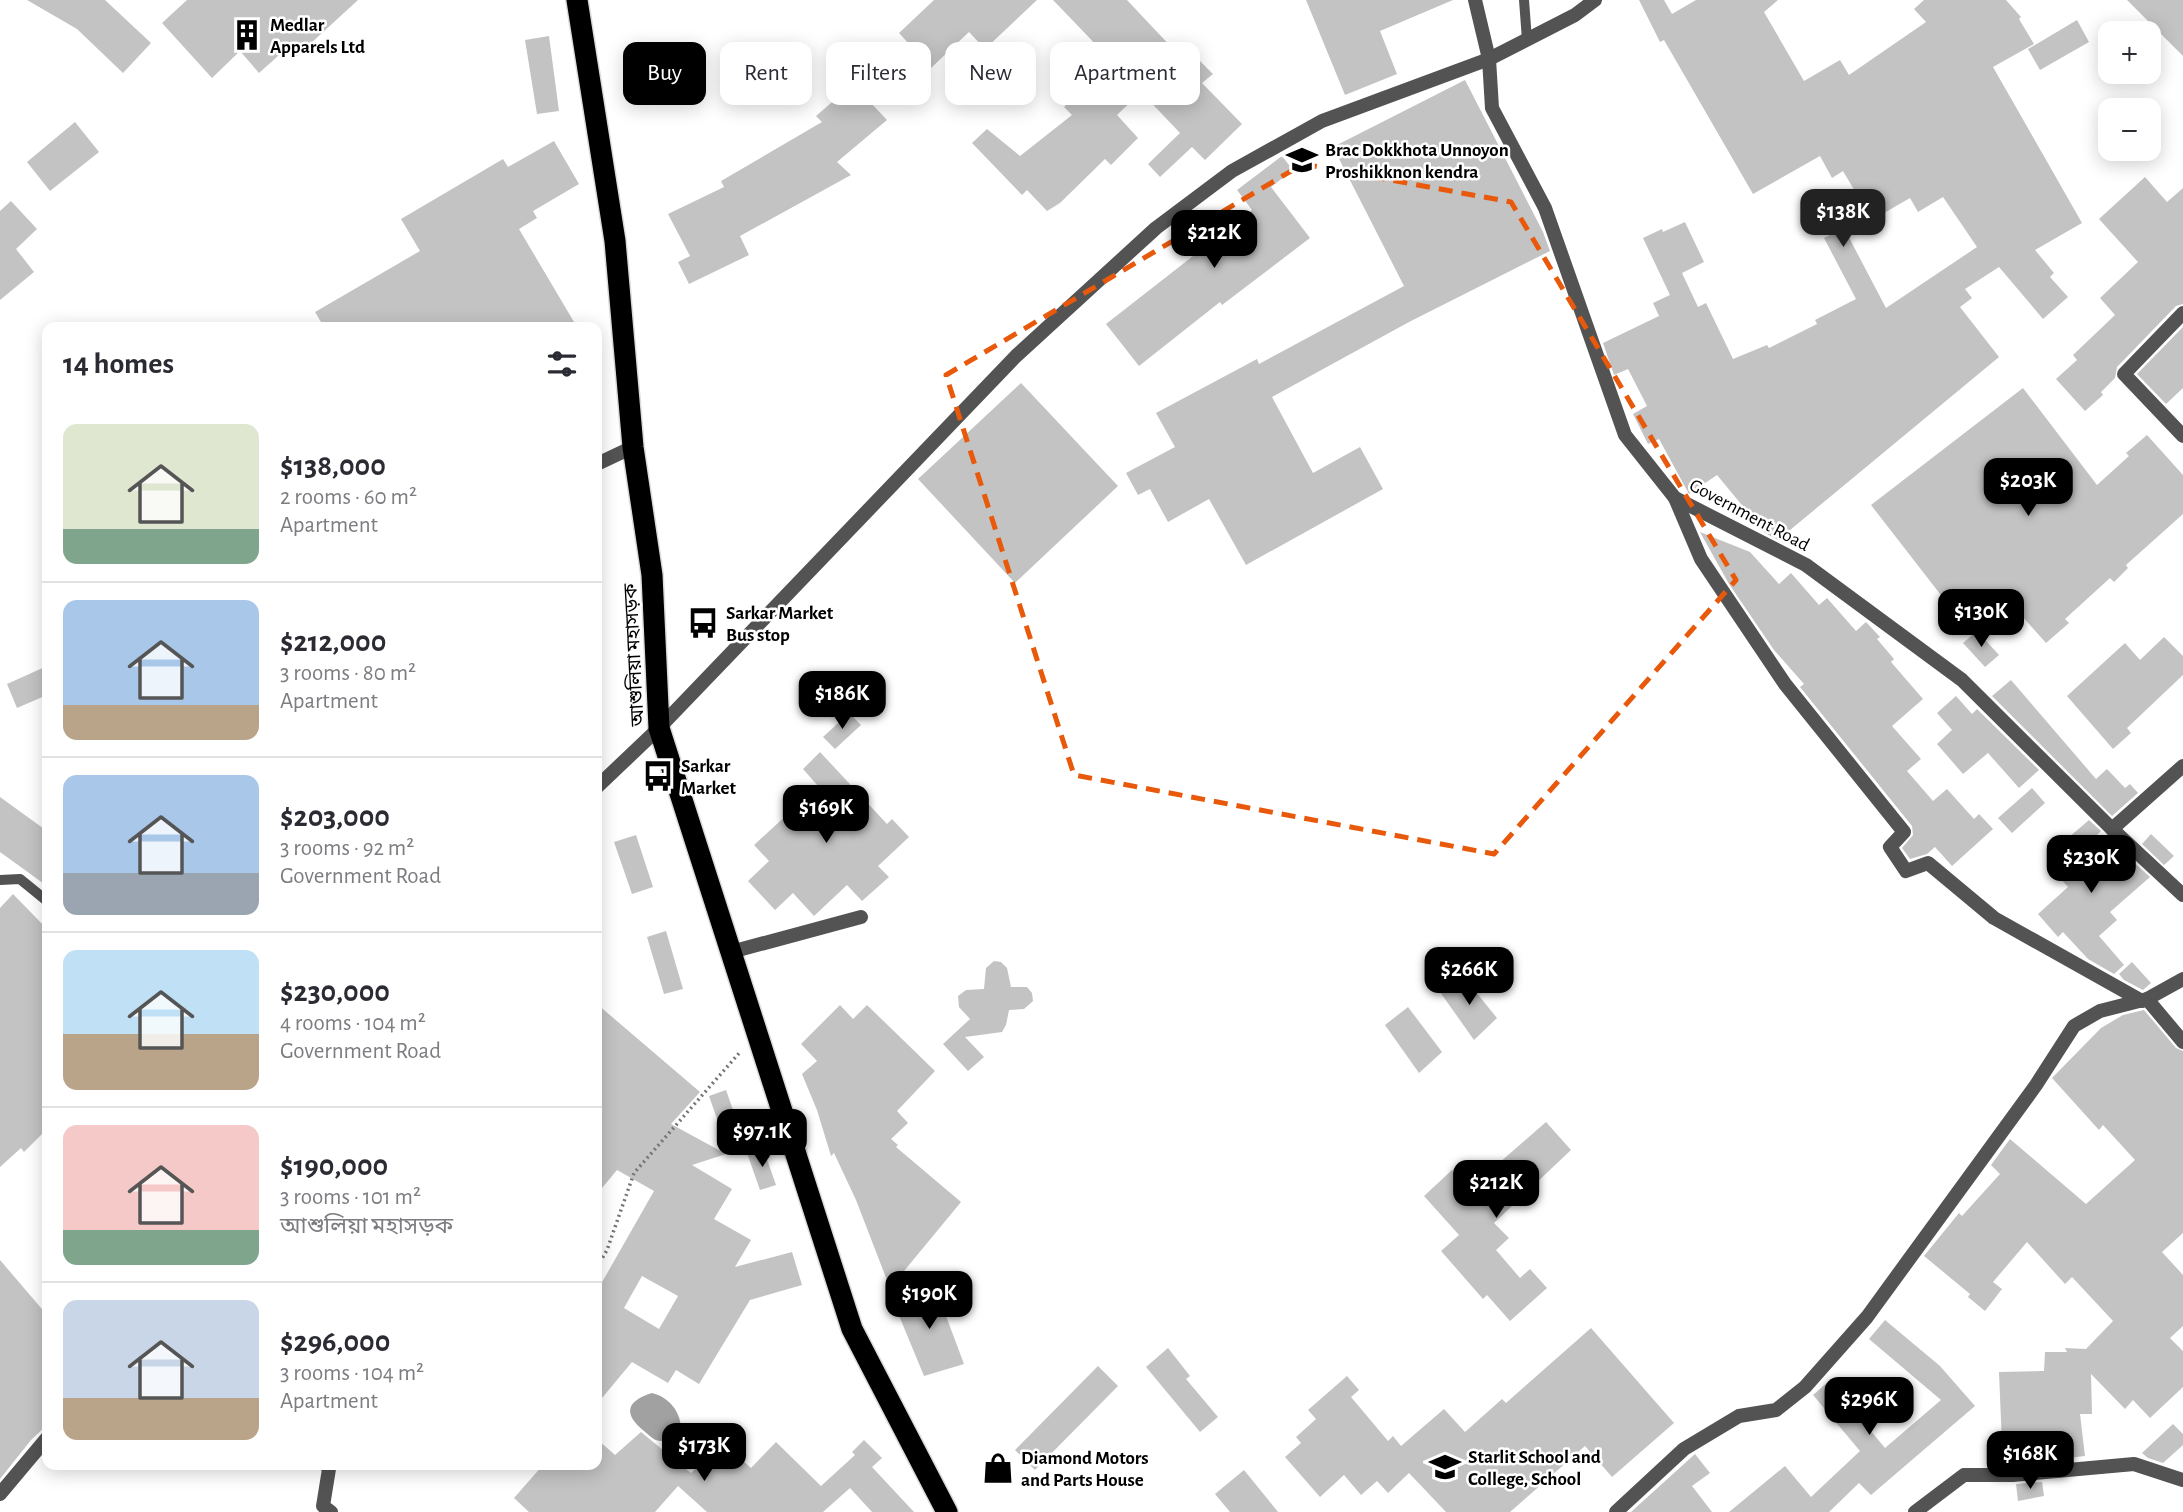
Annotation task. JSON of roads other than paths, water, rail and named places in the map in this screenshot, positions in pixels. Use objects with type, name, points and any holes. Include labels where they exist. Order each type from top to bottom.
[{"type":"highway","name":"আশুলিয়া মহাসড়ক","points":[[577,0],[615,241],[634,447],[652,575],[659,727],[852,1329],[947,1512]]},
{"type":"street","name":"Government Road","points":[[1475,0],[1489,59],[1492,108],[1545,208],[1625,435],[1675,498],[1806,565],[1962,680],[2112,829],[2183,895]]},
{"type":"street","points":[[602,782],[659,727],[1016,356],[1156,228],[1232,171],[1321,121],[1489,59],[1575,15],[1595,0]]},
{"type":"street","points":[[2183,313],[2124,374],[2183,436]]},
{"type":"street","points":[[602,462],[634,447]]},
{"type":"street","points":[[1675,498],[1701,559],[1786,684],[1904,832],[1890,847],[1906,872],[1928,863],[1994,918],[2145,1000],[2183,1042]]},
{"type":"street","points":[[2112,829],[2183,766]]},
{"type":"street","points":[[731,952],[861,917]]},
{"type":"street","points":[[1616,1512],[1684,1449],[1738,1416],[1776,1410],[1805,1387],[1867,1317],[2036,1085],[2074,1026],[2100,1011],[2145,1000],[2183,979]]},
{"type":"street","points":[[0,1494],[42,1444]]},
{"type":"street","points":[[1915,1512],[1964,1475],[2013,1475],[2134,1464],[2183,1480]]},
{"type":"street","points":[[329,1470],[323,1506],[331,1512]]},
{"type":"lane","points":[[1524,0],[1527,40]]},
{"type":"lane","points":[[0,880],[20,880],[42,897]]},
{"type":"place","name":"Medlar Apparels Ltd","points":[[247,35]]},
{"type":"place","name":"Brac Dokkhota Unnoyon Proshikknon kendra","points":[[1302,160]]},
{"type":"place","name":"Sarkar Market Bus stop","points":[[703,623]]},
{"type":"place","name":"Sarkar Market","points":[[658,776]]},
{"type":"place","name":"Starlit School and College, School","points":[[1445,1467]]},
{"type":"place","name":"Diamond Motors and Parts House","points":[[998,1468]]}]
